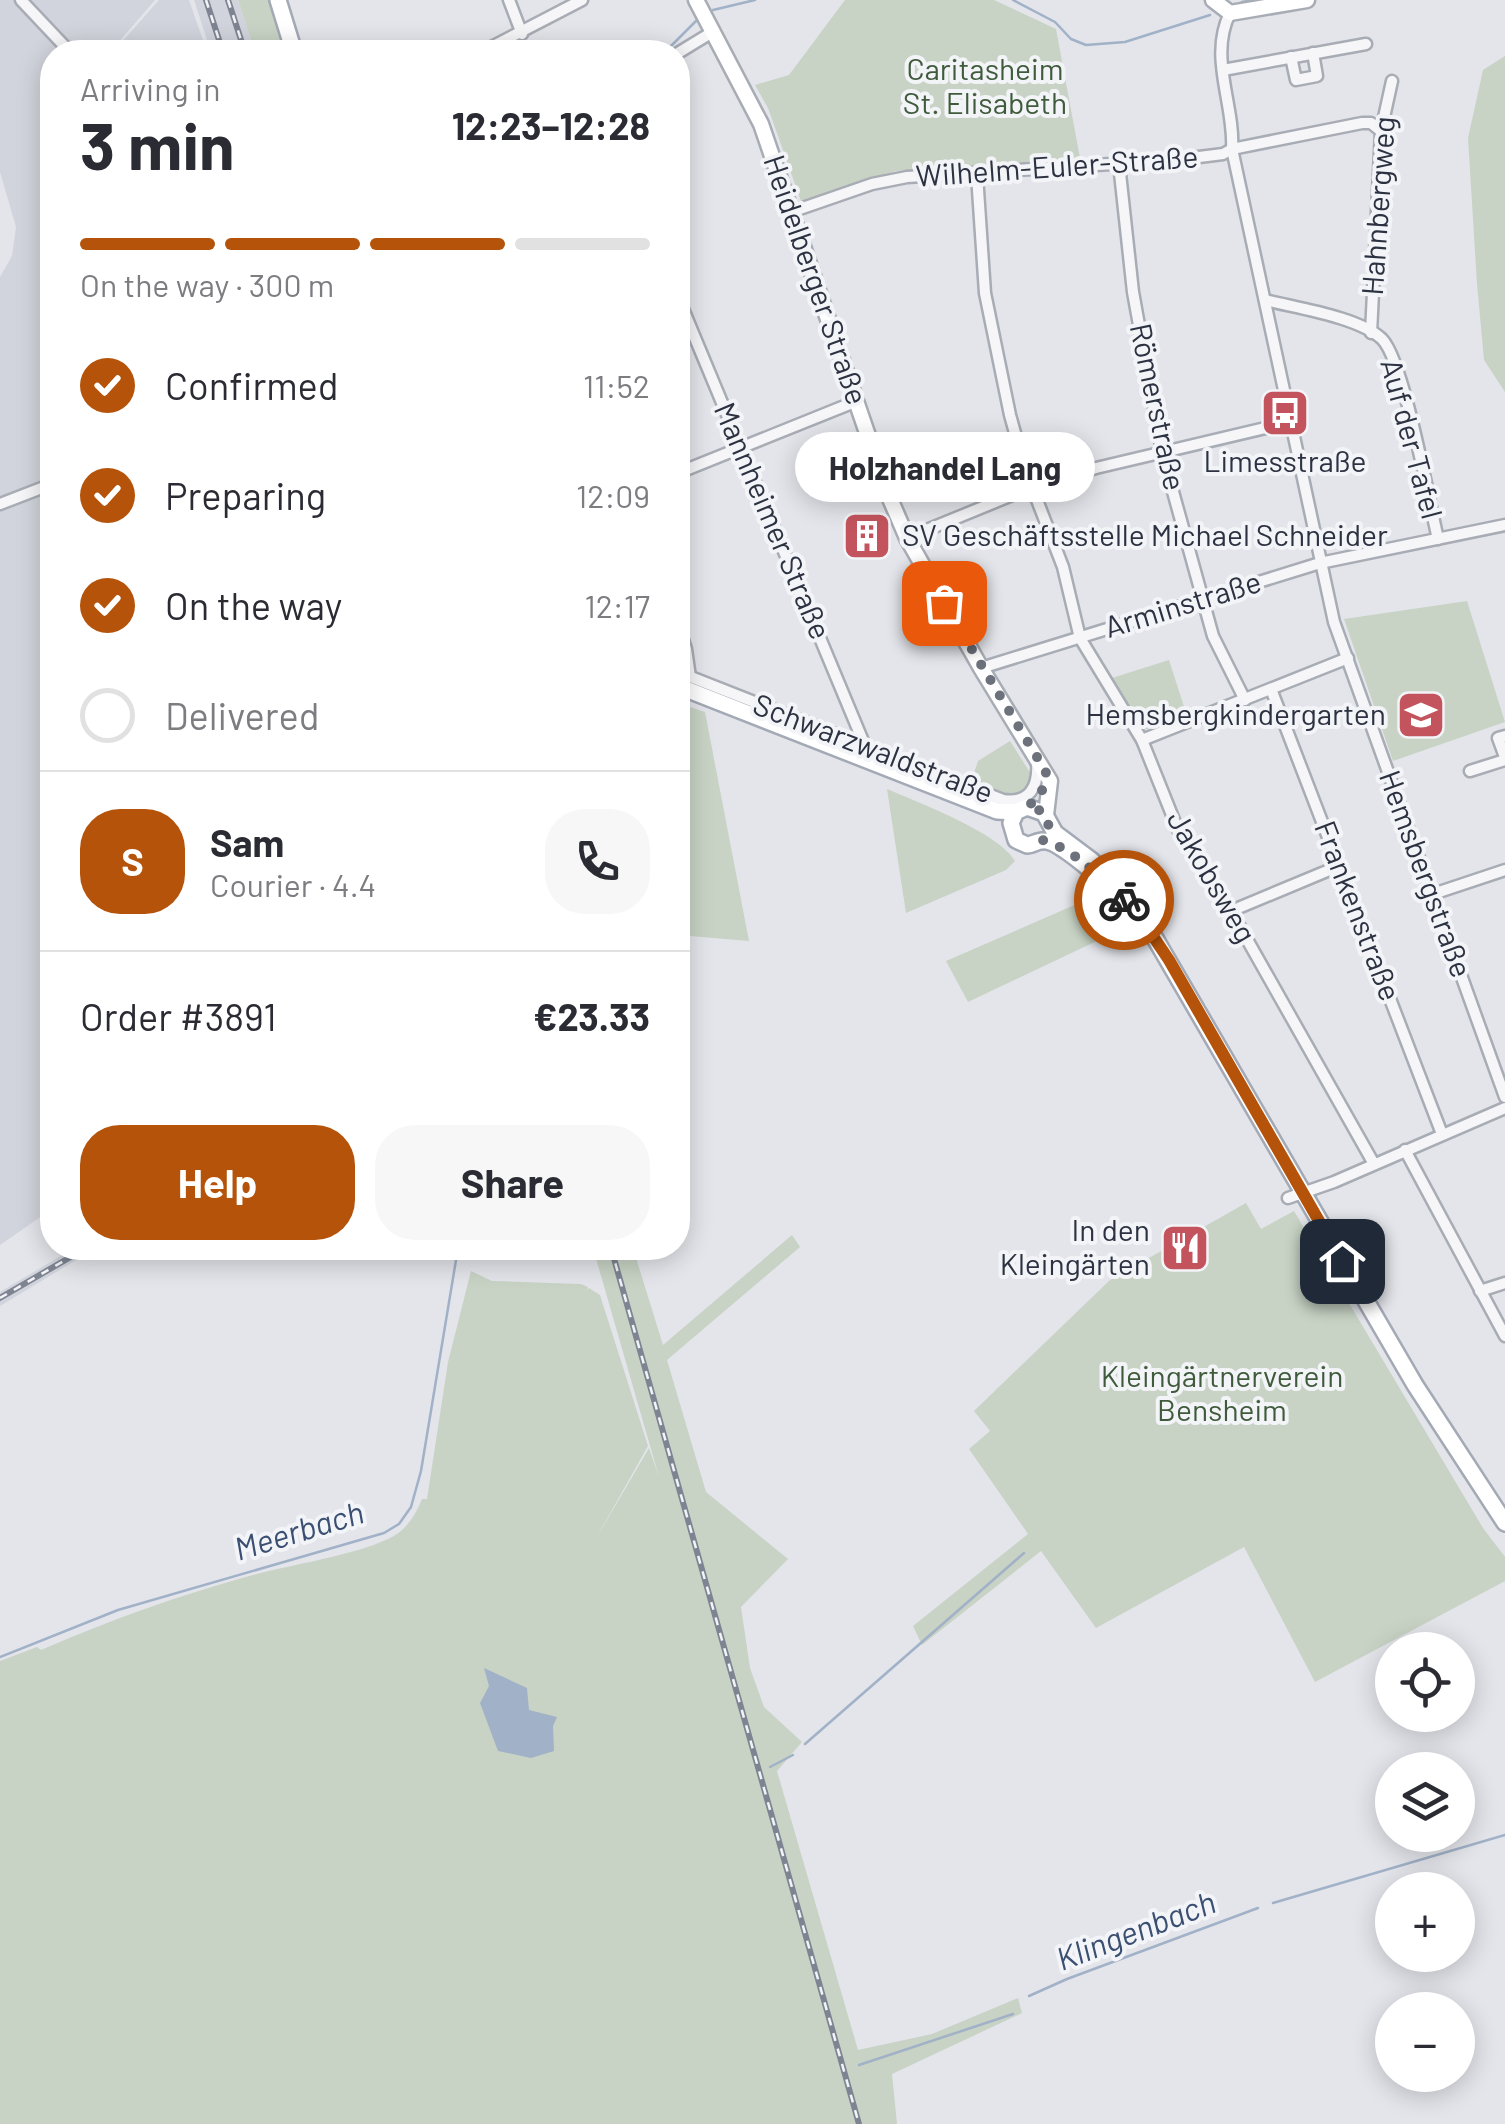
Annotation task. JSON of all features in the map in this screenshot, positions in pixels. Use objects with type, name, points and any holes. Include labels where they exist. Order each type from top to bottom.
[{"type":"main road","points":[[278,0],[290,40]]},
{"type":"main road","name":"Schwarzwaldstraße","points":[[690,684],[998,811],[1018,814]]},
{"type":"main road","points":[[1134,908],[1053,843],[1042,840],[1033,845],[1021,844],[1012,835],[1018,814],[1039,809],[1055,832],[1110,877],[1134,908],[1169,960],[1295,1195],[1505,1523]]},
{"type":"main road","points":[[1042,840],[1047,819]]},
{"type":"street","points":[[21,0],[59,40]]},
{"type":"street","points":[[508,0],[522,34]]},
{"type":"street","points":[[509,40],[582,0]]},
{"type":"street","name":"Heidelberger Straße","points":[[696,0],[761,124],[907,538],[980,668],[1046,772]]},
{"type":"street","points":[[1213,0],[1230,14],[1307,0]]},
{"type":"street","name":"Hemsbergstraße","points":[[1230,14],[1222,36],[1232,149],[1334,622],[1505,1096]]},
{"type":"street","points":[[690,46],[714,31]]},
{"type":"street","points":[[1223,70],[1366,44]]},
{"type":"street","points":[[1291,57],[1296,80],[1317,76],[1314,53]]},
{"type":"street","name":"Hahnbergweg","points":[[1371,332],[1381,130],[1392,81]]},
{"type":"street","name":"Wilhelm-Euler-Straße","points":[[791,212],[898,178],[1198,158],[1362,123],[1371,123],[1381,130]]},
{"type":"street","name":"Römerstraße","points":[[1119,164],[1135,307],[1162,452],[1213,636],[1245,700]]},
{"type":"street","name":"Jakobsweg","points":[[978,174],[985,293],[1010,415],[1032,487],[1063,566],[1080,638],[1142,740],[1178,830],[1232,911],[1374,1164]]},
{"type":"street","points":[[1266,300],[1371,332]]},
{"type":"street","name":"Mannheimer Straße","points":[[690,326],[865,746]]},
{"type":"street","name":"Auf der Tafel","points":[[1371,332],[1383,340],[1401,380],[1438,539]]},
{"type":"street","points":[[690,468],[857,401]]},
{"type":"street","points":[[907,538],[1032,487],[1291,422]]},
{"type":"street","points":[[0,504],[40,489]]},
{"type":"street","name":"Arminstraße","points":[[980,668],[1320,563],[1505,525]]},
{"type":"street","points":[[1142,740],[1348,658]]},
{"type":"street","name":"Schwarzwaldstraße","points":[[690,684],[1014,802],[1028,796],[1036,786],[1036,756]]},
{"type":"street","name":"Frankenstraße","points":[[1271,689],[1442,1134]]},
{"type":"street","points":[[1470,772],[1505,758],[1498,738],[1505,736]]},
{"type":"street","points":[[1018,814],[1041,795],[1046,772]]},
{"type":"street","points":[[1046,772],[1050,786],[1047,819]]},
{"type":"street","points":[[1232,911],[1339,866]]},
{"type":"street","points":[[1434,894],[1505,870]]},
{"type":"street","points":[[1295,1195],[1505,1108]]},
{"type":"street","points":[[1405,1150],[1505,1336]]},
{"type":"street","points":[[1480,1291],[1505,1283]]},
{"type":"shaded area","points":[[0,0],[155,0],[120,40],[40,40],[40,1217],[0,1245],[0,277],[12,256],[16,227],[0,172]]},
{"type":"shaded area","points":[[159,0],[189,0],[203,40],[124,40]]},
{"type":"shaded area","points":[[194,0],[238,0],[251,40],[207,40]]},
{"type":"shaded area","points":[[54,1260],[76,1260],[0,1306],[0,1292]]},
{"type":"green space","points":[[238,0],[272,0],[284,40],[251,40]]},
{"type":"green space","name":"Caritasheim St. Elisabeth","points":[[845,0],[994,0],[1056,29],[1080,158],[896,171],[801,201],[768,108],[755,85],[789,75]]},
{"type":"green space","points":[[1505,56],[1505,392],[1484,360],[1468,138],[1483,70]]},
{"type":"green space","points":[[1467,601],[1505,722],[1393,761],[1344,619]]},
{"type":"green space","points":[[1169,660],[1187,716],[1144,730],[1112,678]]},
{"type":"green space","points":[[690,707],[705,712],[749,941],[690,936]]},
{"type":"green space","points":[[1010,741],[1031,774],[1032,784],[1013,794],[978,785],[980,778],[973,776],[978,761]]},
{"type":"green space","points":[[887,789],[975,829],[1015,861],[1006,870],[906,913]]},
{"type":"green space","points":[[1093,897],[1120,930],[968,1002],[946,961]]},
{"type":"green space","name":"Kleingärtnerverein Bensheim","points":[[1246,1203],[1261,1229],[1294,1211],[1483,1528],[1505,1557],[1505,1581],[1409,1632],[1375,1632],[1375,1650],[1315,1682],[1244,1547],[1096,1628],[1041,1551],[922,1645],[913,1626],[1028,1534],[969,1449],[990,1431],[974,1411],[1110,1280]]},
{"type":"green space","points":[[792,1235],[800,1247],[667,1360],[706,1492],[788,1559],[741,1607],[750,1668],[764,1707],[802,1742],[777,1771],[858,2050],[932,2034],[1018,1998],[1022,2013],[892,2074],[897,2124],[0,2124],[0,1661],[37,1647],[41,1650],[199,1591],[357,1550],[400,1532],[422,1499],[427,1499],[448,1362],[471,1271],[492,1281],[581,1284],[600,1295],[648,1446],[594,1542],[649,1448],[659,1477],[596,1260],[637,1260],[663,1345]]},
{"type":"water","points":[[484,1668],[527,1688],[529,1710],[557,1717],[553,1726],[554,1751],[531,1758],[498,1751],[480,1703],[489,1686]]},
{"type":"waterway","name":"Meerbach","points":[[713,10],[755,0]]},
{"type":"waterway","name":"Meerbach","points":[[1013,0],[1055,22],[1071,39],[1086,45],[1125,42],[1210,15]]},
{"type":"waterway","name":"Meerbach","points":[[1242,2],[1252,0]]},
{"type":"waterway","name":"Meerbach","points":[[677,40],[696,21]]},
{"type":"waterway","name":"Meerbach","points":[[0,1657],[118,1610],[384,1533],[399,1524],[411,1507],[421,1471],[456,1260]]},
{"type":"waterway","points":[[805,1744],[1024,1553]]},
{"type":"waterway","points":[[770,1767],[793,1755]]},
{"type":"waterway","name":"Klingenbach","points":[[1273,1903],[1505,1835]]},
{"type":"waterway","name":"Klingenbach","points":[[1029,1996],[1258,1908]]},
{"type":"waterway","name":"Klingenbach","points":[[859,2065],[1013,2014]]},
{"type":"railway","points":[[206,0],[219,40]]},
{"type":"railway","points":[[228,0],[241,40]]},
{"type":"railway","points":[[0,1298],[65,1260]]},
{"type":"railway","points":[[614,1260],[859,2124]]},
{"type":"way so far","points":[[944,603],[1046,772],[1041,795],[1027,807],[1039,809],[1047,817],[1048,834],[1042,840],[1053,843],[1086,866],[1124,900]]},
{"type":"place","name":"Limesstraße","points":[[1285,413]]},
{"type":"place","name":"SV Geschäftsstelle Michael Schneider","points":[[867,536]]},
{"type":"place","name":"Holzhandel Lang","points":[[944,603]]},
{"type":"place","name":"Hemsbergkindergarten","points":[[1421,715]]},
{"type":"place","name":"In den Kleingärten","points":[[1185,1248]]},
{"type":"route","points":[[1124,900],[1134,908],[1169,960],[1342,1261]]}]
